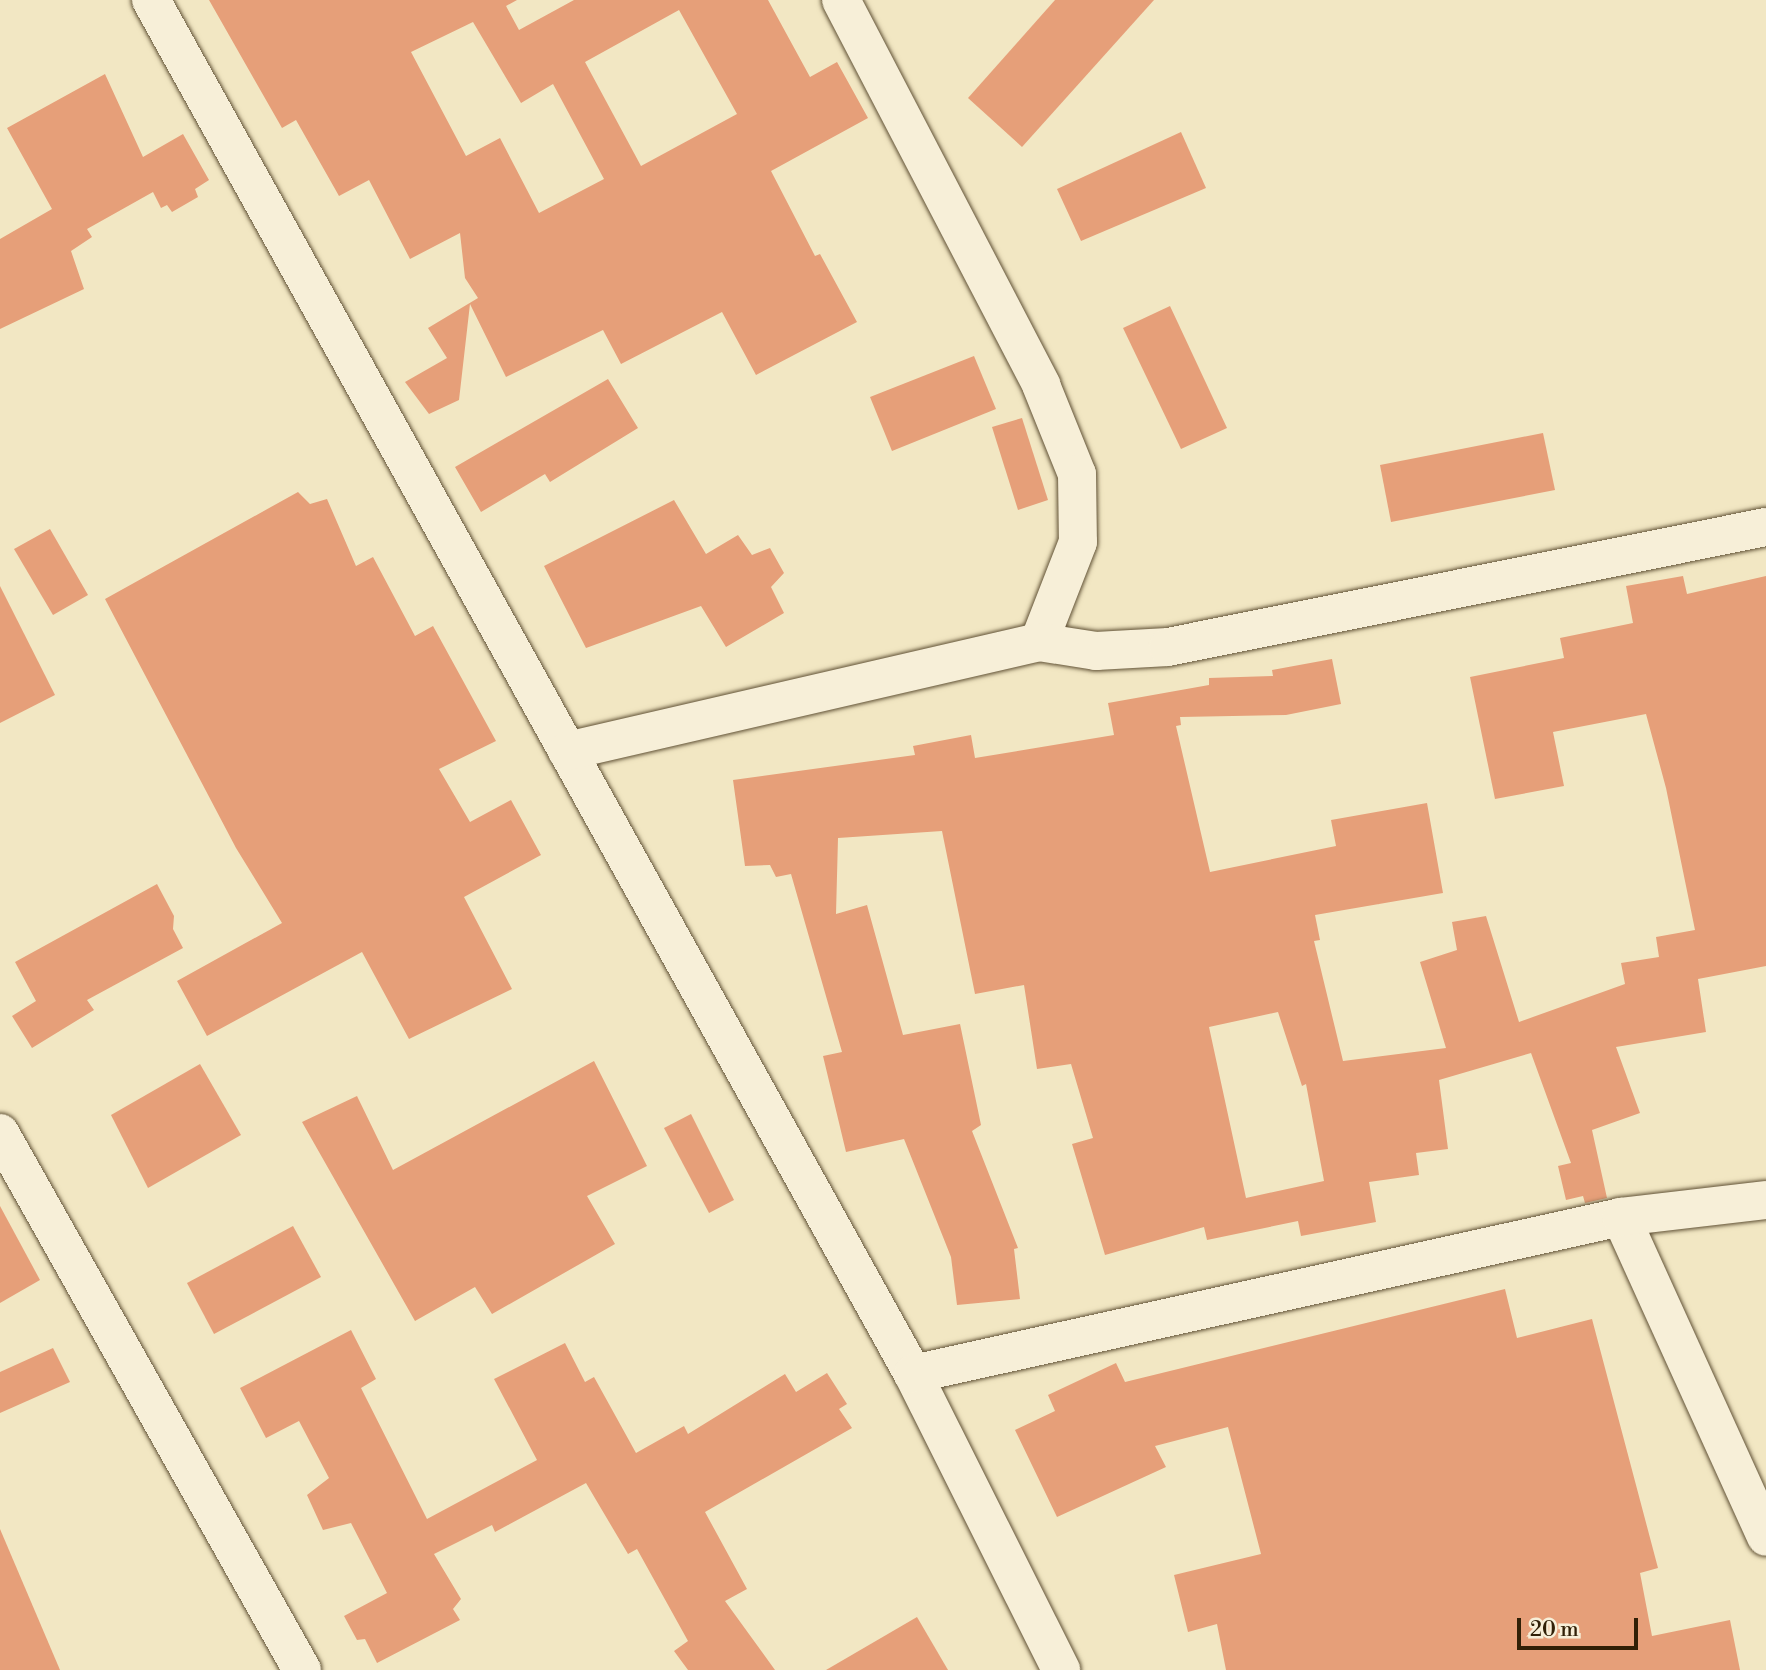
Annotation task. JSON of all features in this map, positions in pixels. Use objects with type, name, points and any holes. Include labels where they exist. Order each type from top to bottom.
[{"type":"street","points":[[151,0],[913,1374],[1062,1670]]},
{"type":"street","points":[[841,0],[1041,385],[1077,474],[1078,542],[1039,642]]},
{"type":"street","points":[[567,751],[1039,642],[1096,651],[1168,647],[1766,527]]},
{"type":"street","points":[[0,1133],[302,1670]]},
{"type":"street","points":[[913,1374],[1621,1217],[1766,1200]]},
{"type":"street","points":[[1621,1217],[1766,1537]]},
{"type":"building","points":[[209,0],[517,0],[506,6],[519,30],[574,0],[768,0],[810,77],[837,62],[868,118],[771,171],[815,256],[820,254],[857,322],[756,375],[722,312],[621,364],[603,330],[506,377],[470,304],[459,400],[429,414],[405,382],[447,358],[428,328],[478,298],[465,278],[460,233],[410,259],[369,180],[339,196],[296,120],[282,128]],"holes":[[[679,10],[737,114],[641,166],[585,62]],[[473,22],[521,103],[553,84],[604,179],[539,213],[500,138],[466,156],[411,52]]]},
{"type":"building","points":[[1055,0],[1154,0],[1022,147],[968,98]]},
{"type":"building","points":[[105,74],[143,157],[183,134],[209,180],[195,189],[198,197],[172,212],[167,205],[161,208],[153,192],[87,229],[92,237],[71,251],[84,289],[0,329],[0,239],[52,209],[7,128]]},
{"type":"building","points":[[1181,132],[1206,188],[1081,241],[1057,189]]},
{"type":"building","points":[[1170,306],[1227,428],[1181,449],[1123,328]]},
{"type":"building","points":[[974,356],[996,409],[892,451],[870,397]]},
{"type":"building","points":[[608,379],[638,428],[550,482],[545,474],[481,512],[455,467]]},
{"type":"building","points":[[1022,418],[1048,500],[1018,510],[992,427]]},
{"type":"building","points":[[1543,433],[1555,490],[1391,522],[1380,465]]},
{"type":"building","points":[[298,492],[310,504],[327,499],[356,566],[373,557],[415,636],[433,626],[496,741],[439,769],[470,822],[511,800],[541,855],[464,897],[512,989],[409,1039],[362,952],[207,1036],[177,981],[282,923],[236,848],[105,599]]},
{"type":"building","points":[[674,500],[706,554],[738,535],[752,555],[770,548],[784,573],[771,587],[784,613],[726,647],[701,606],[586,648],[544,566]]},
{"type":"building","points":[[50,529],[88,595],[53,615],[14,549]]},
{"type":"building","points":[[1683,576],[1687,594],[1766,576],[1766,966],[1698,979],[1706,1032],[1616,1047],[1640,1113],[1592,1130],[1607,1198],[1585,1203],[1583,1196],[1566,1200],[1558,1166],[1571,1163],[1531,1053],[1439,1080],[1448,1149],[1416,1153],[1419,1175],[1369,1182],[1376,1222],[1301,1236],[1298,1221],[1207,1240],[1204,1227],[1105,1255],[1072,1144],[1093,1138],[1071,1064],[1037,1069],[1024,985],[975,994],[942,831],[838,838],[836,914],[867,905],[903,1035],[960,1024],[981,1125],[972,1131],[1018,1248],[1014,1249],[1020,1299],[957,1305],[951,1257],[904,1139],[846,1152],[823,1056],[842,1052],[791,874],[776,877],[770,865],[745,866],[733,780],[915,755],[913,746],[971,735],[975,758],[1114,735],[1108,703],[1209,685],[1209,678],[1273,676],[1272,670],[1332,659],[1341,704],[1286,715],[1180,717],[1181,725],[1176,726],[1210,872],[1336,846],[1331,820],[1427,803],[1443,893],[1315,915],[1320,940],[1314,941],[1343,1061],[1446,1048],[1420,962],[1457,950],[1452,922],[1486,916],[1519,1022],[1625,984],[1621,963],[1659,957],[1656,937],[1695,930],[1666,788],[1646,714],[1553,732],[1564,786],[1495,799],[1470,677],[1564,658],[1560,638],[1633,623],[1626,586]],"holes":[[[1278,1012],[1302,1086],[1306,1084],[1324,1181],[1246,1198],[1209,1027]]]},
{"type":"building","points":[[0,586],[55,695],[0,723]]},
{"type":"building","points":[[157,884],[174,916],[173,929],[183,948],[87,1000],[94,1010],[32,1048],[12,1016],[36,1001],[15,962]]},
{"type":"building","points":[[594,1061],[647,1166],[587,1196],[615,1244],[492,1314],[475,1287],[415,1321],[302,1122],[357,1096],[393,1170]]},
{"type":"building","points":[[200,1064],[241,1135],[148,1188],[111,1115]]},
{"type":"building","points":[[691,1114],[734,1200],[709,1213],[664,1128]]},
{"type":"building","points":[[0,1206],[40,1280],[0,1303]]},
{"type":"building","points":[[293,1226],[321,1277],[214,1334],[187,1283]]},
{"type":"building","points":[[1505,1289],[1517,1338],[1592,1319],[1658,1568],[1640,1573],[1652,1636],[1730,1620],[1740,1670],[1226,1670],[1217,1624],[1188,1632],[1174,1575],[1261,1554],[1228,1427],[1155,1446],[1166,1467],[1057,1517],[1015,1430],[1055,1411],[1048,1395],[1116,1363],[1125,1382]]},
{"type":"building","points":[[351,1330],[376,1379],[361,1388],[427,1519],[537,1460],[494,1379],[565,1343],[585,1382],[594,1377],[636,1453],[684,1426],[688,1434],[785,1374],[796,1392],[827,1373],[847,1404],[839,1409],[852,1428],[705,1512],[747,1589],[725,1601],[775,1670],[688,1670],[674,1651],[688,1641],[637,1549],[628,1554],[586,1483],[495,1532],[492,1525],[434,1554],[461,1599],[453,1609],[460,1620],[377,1663],[365,1639],[357,1640],[344,1616],[387,1593],[351,1523],[323,1530],[307,1495],[329,1478],[299,1421],[266,1438],[240,1388]]},
{"type":"building","points":[[53,1348],[70,1382],[0,1413],[0,1372]]},
{"type":"building","points":[[0,1529],[60,1670],[0,1670]]},
{"type":"building","points":[[917,1617],[948,1670],[826,1670]]}]
